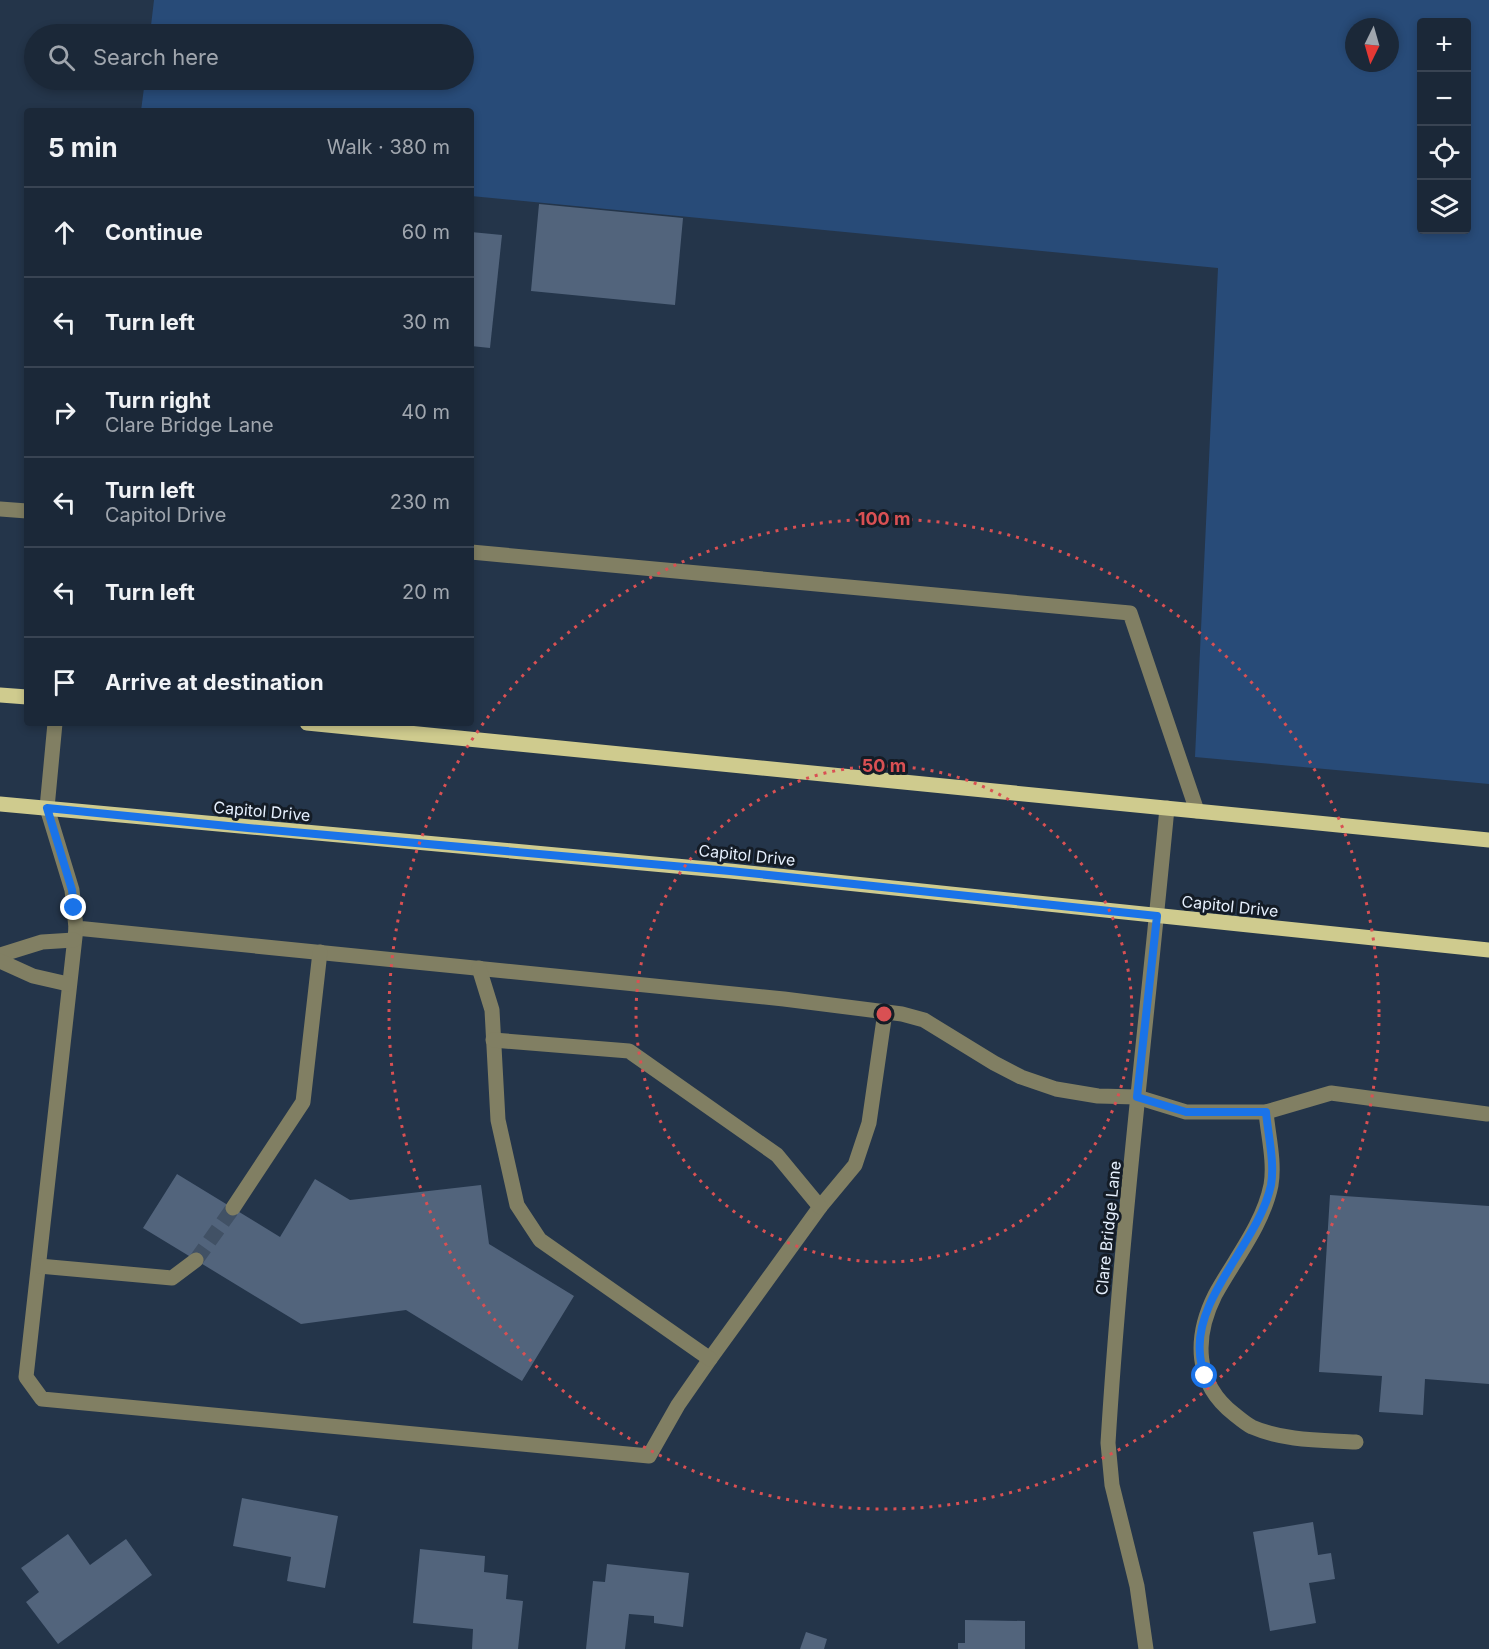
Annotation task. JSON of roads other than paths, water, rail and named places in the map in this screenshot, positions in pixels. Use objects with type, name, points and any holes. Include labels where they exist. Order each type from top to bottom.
[{"type":"main road","points":[[0,695],[24,697]]},
{"type":"main road","points":[[337,726],[1489,840]]},
{"type":"main road","name":"Capitol Drive","points":[[0,804],[730,871],[1489,950]]},
{"type":"street","points":[[0,509],[24,511]]},
{"type":"street","points":[[474,552],[1130,613],[1197,812]]},
{"type":"street","points":[[55,726],[47,808],[72,890],[75,934],[26,1377],[42,1399],[649,1456],[678,1405],[710,1359],[820,1207],[855,1165],[869,1123],[885,1012]]},
{"type":"street","name":"Clare Bridge Lane","points":[[1146,1649],[1137,1586],[1112,1485],[1108,1443],[1137,1097],[1167,808]]},
{"type":"street","points":[[0,955],[75,934],[320,952],[784,999],[885,1012],[924,1020],[1021,1077],[1056,1089],[1098,1096],[1137,1097],[1186,1112],[1266,1112],[1331,1093],[1487,1114]]},
{"type":"street","points":[[233,1208],[303,1102],[320,952]]},
{"type":"street","points":[[0,961],[33,976],[68,984]]},
{"type":"street","points":[[479,968],[492,1010],[498,1120],[517,1205],[540,1240],[710,1359]]},
{"type":"street","points":[[494,1040],[629,1051],[777,1155],[820,1207]]},
{"type":"street","points":[[1266,1112],[1271,1184],[1263,1212],[1214,1297],[1202,1329],[1200,1354],[1205,1376],[1219,1402],[1251,1426],[1289,1437],[1356,1442]]},
{"type":"street","points":[[39,1266],[172,1278],[196,1260]]},
{"type":"tunnel","points":[[196,1260],[233,1208]]}]
